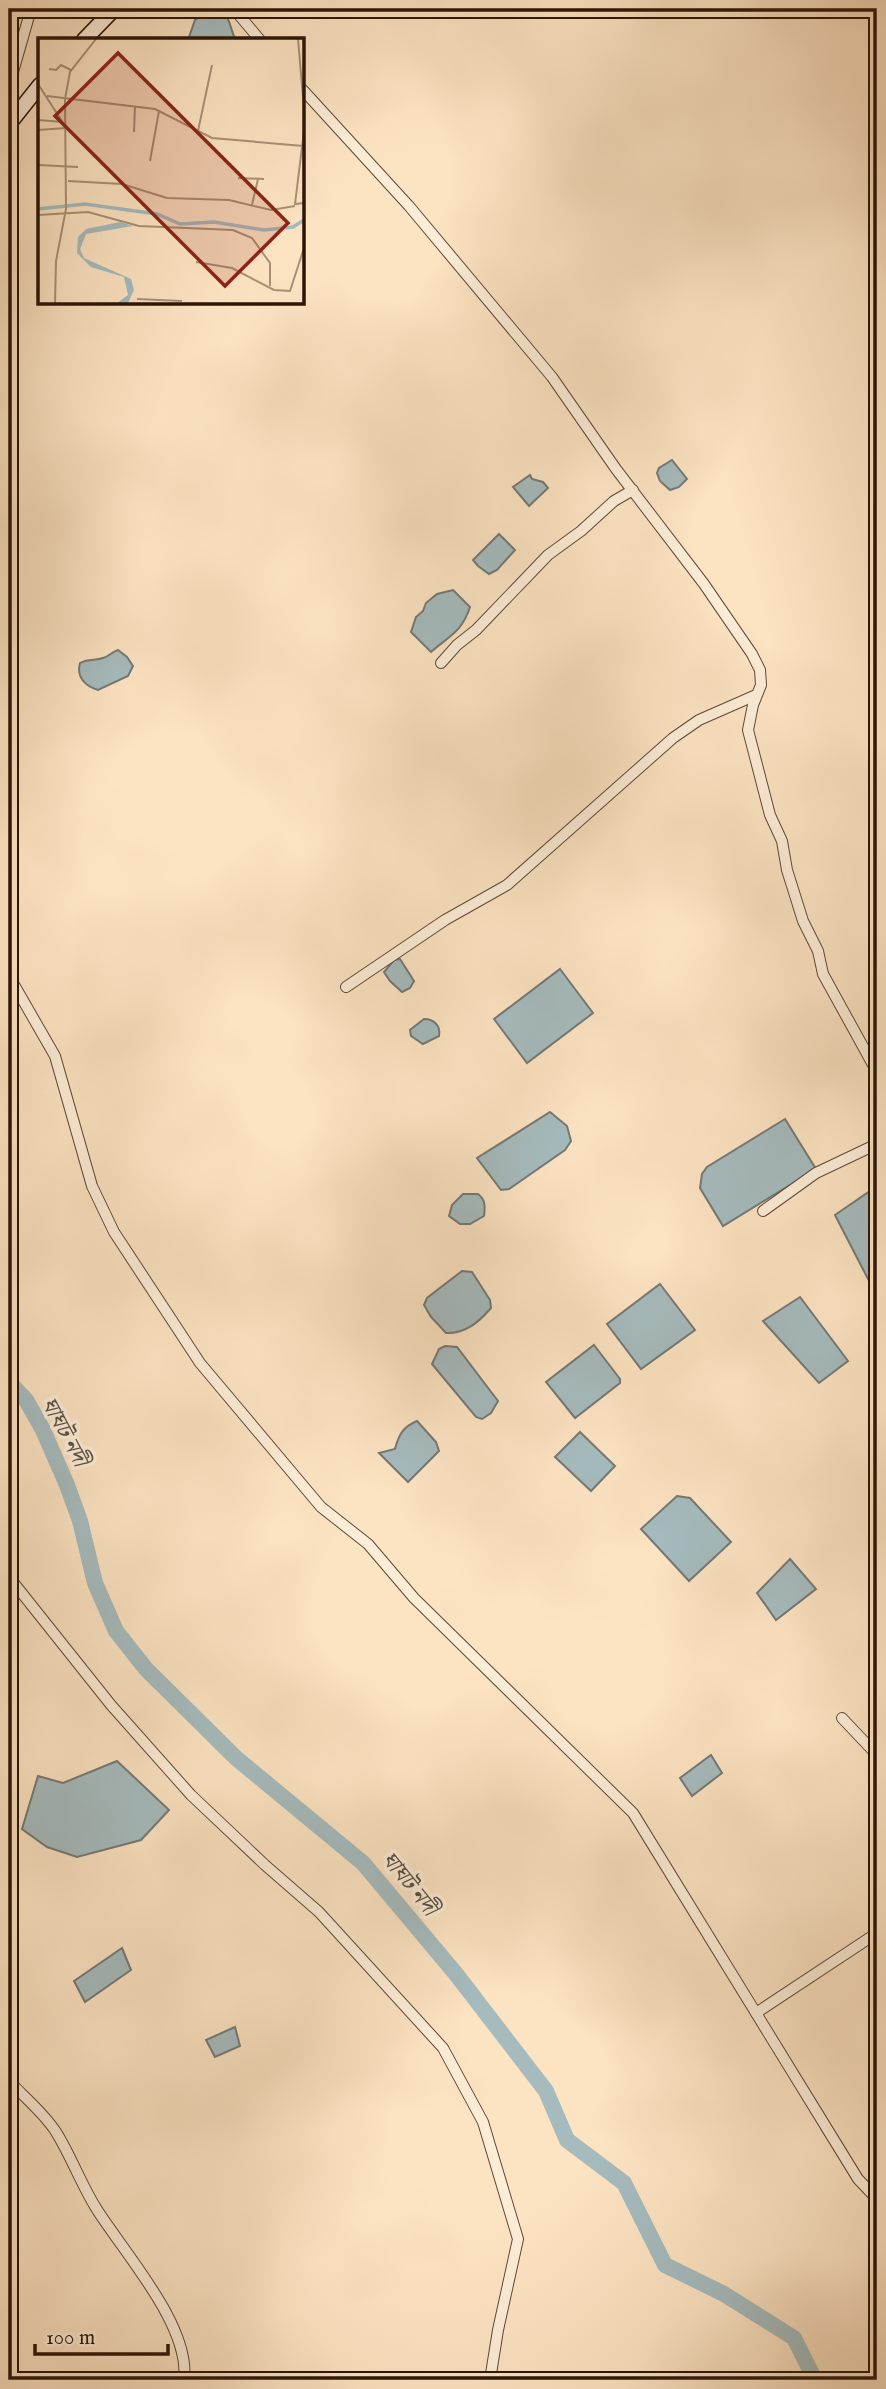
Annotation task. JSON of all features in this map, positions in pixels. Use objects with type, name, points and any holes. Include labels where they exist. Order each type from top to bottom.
[{"type":"main road","points":[[86,38],[114,9]]},
{"type":"main road","points":[[9,124],[38,88]]},
{"type":"street","points":[[9,86],[31,9]]},
{"type":"street","points":[[234,9],[258,38]]},
{"type":"street","points":[[304,91],[409,206],[552,377],[752,654],[760,670],[761,685],[748,730],[770,815],[782,841],[803,921],[818,951],[823,974],[877,1072]]},
{"type":"street","points":[[441,663],[548,555],[581,531],[614,501],[633,490]]},
{"type":"street","points":[[346,987],[445,920],[507,885],[673,738],[699,720],[756,695]]},
{"type":"street","points":[[9,976],[55,1056],[92,1186],[114,1232],[200,1363],[321,1507],[368,1544],[414,1598],[633,1813],[858,2179],[877,2199]]},
{"type":"street","points":[[763,1211],[816,1173],[877,1144]]},
{"type":"street","points":[[9,1577],[111,1705],[191,1795],[319,1912],[443,2048],[483,2122],[518,2239],[498,2330],[491,2380]]},
{"type":"street","points":[[842,1718],[877,1755]]},
{"type":"street","points":[[756,2013],[877,1933]]},
{"type":"street","points":[[9,2081],[55,2130],[95,2207],[166,2313],[178,2336],[186,2368],[184,2380]]},
{"type":"shaded area","points":[[212,9],[219,11],[227,17],[235,38],[189,38],[195,20]]},
{"type":"shaded area","points":[[672,460],[687,479],[679,487],[670,490],[660,481],[657,473],[659,468]]},
{"type":"shaded area","points":[[530,475],[548,488],[529,506],[513,487]]},
{"type":"shaded area","points":[[499,534],[515,550],[497,570],[489,574],[473,560]]},
{"type":"shaded area","points":[[453,590],[470,607],[459,628],[431,652],[411,632],[416,617],[437,594]]},
{"type":"shaded area","points":[[118,650],[133,666],[128,676],[98,690],[89,686],[79,673],[80,663],[105,657]]},
{"type":"shaded area","points":[[400,959],[414,981],[410,988],[402,992],[384,972],[394,960]]},
{"type":"shaded area","points":[[560,969],[593,1013],[527,1063],[494,1019]]},
{"type":"shaded area","points":[[424,1019],[436,1024],[439,1036],[423,1044],[411,1036],[410,1030]]},
{"type":"shaded area","points":[[550,1112],[567,1126],[571,1141],[565,1150],[509,1189],[501,1190],[477,1158]]},
{"type":"shaded area","points":[[785,1119],[816,1169],[723,1226],[700,1188],[702,1174],[707,1167]]},
{"type":"shaded area","points":[[870,1191],[877,1205],[877,1272],[868,1279],[835,1215]]},
{"type":"shaded area","points":[[463,1194],[478,1194],[484,1204],[484,1216],[470,1224],[460,1224],[449,1216],[452,1205]]},
{"type":"shaded area","points":[[462,1271],[472,1272],[490,1300],[491,1308],[471,1326],[446,1333],[424,1305],[427,1298]]},
{"type":"shaded area","points":[[660,1284],[695,1330],[641,1369],[607,1324]]},
{"type":"shaded area","points":[[800,1297],[848,1361],[819,1383],[763,1321]]},
{"type":"shaded area","points":[[594,1345],[620,1379],[620,1383],[575,1418],[546,1382]]},
{"type":"shaded area","points":[[445,1346],[457,1347],[498,1401],[491,1413],[482,1419],[476,1417],[432,1364],[439,1349]]},
{"type":"shaded area","points":[[417,1421],[436,1442],[439,1451],[408,1482],[379,1453],[395,1449],[402,1432]]},
{"type":"shaded area","points":[[580,1432],[615,1466],[591,1491],[555,1457]]},
{"type":"shaded area","points":[[677,1496],[690,1498],[731,1542],[689,1581],[641,1529]]},
{"type":"shaded area","points":[[790,1559],[816,1589],[776,1620],[757,1593]]},
{"type":"shaded area","points":[[711,1755],[722,1773],[692,1796],[680,1778]]},
{"type":"shaded area","points":[[117,1761],[169,1810],[141,1840],[77,1857],[47,1847],[22,1829],[38,1776],[63,1783]]},
{"type":"shaded area","points":[[122,1948],[131,1970],[85,2002],[74,1981]]},
{"type":"shaded area","points":[[235,2027],[240,2046],[215,2057],[206,2040]]},
{"type":"waterway","name":"ঘাঘট নদী","points":[[9,1382],[26,1400],[43,1430],[67,1485],[80,1521],[95,1583],[116,1631],[146,1669],[236,1758],[363,1863],[456,1974],[546,2091],[567,2140],[624,2183],[665,2265],[724,2294],[794,2338],[815,2380]]}]
